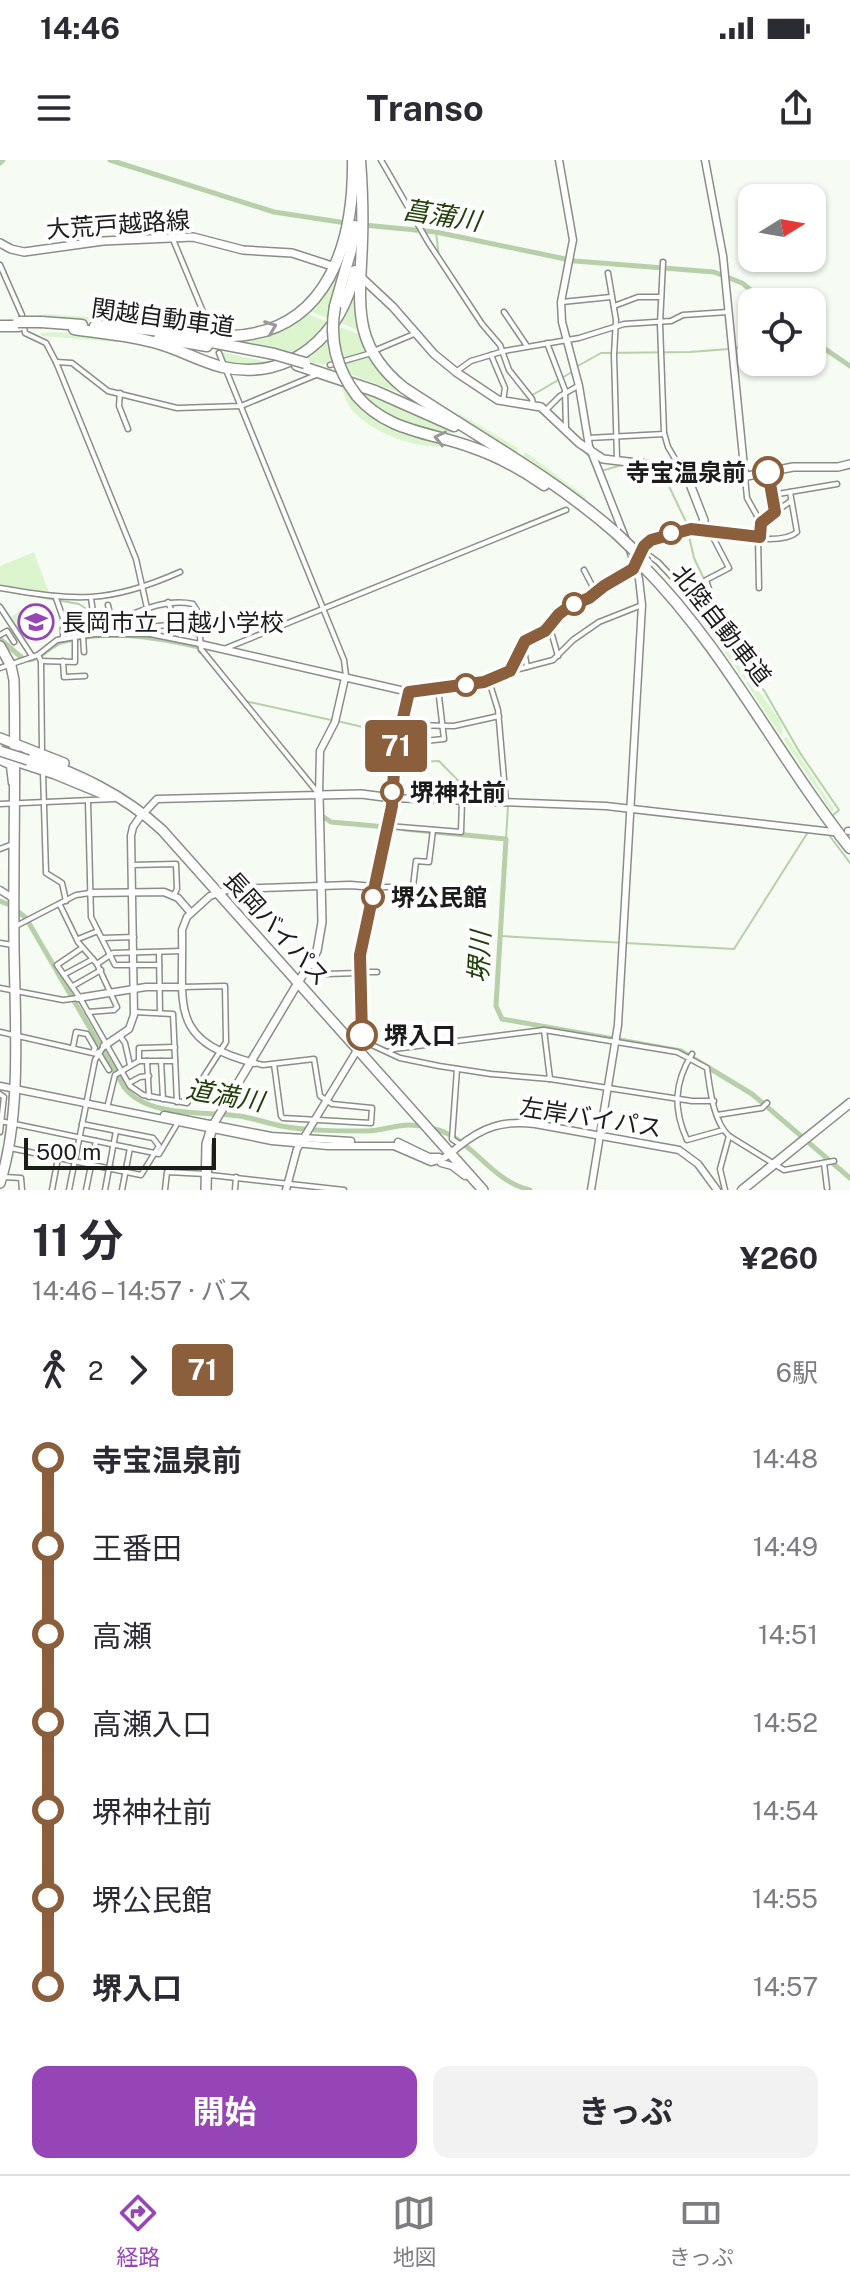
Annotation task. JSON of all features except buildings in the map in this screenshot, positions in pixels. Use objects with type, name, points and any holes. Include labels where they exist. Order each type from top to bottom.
[{"type":"highway","points":[[115,330],[233,368],[265,368],[290,361],[322,338],[341,314],[352,285],[358,215],[358,161]]},
{"type":"highway","points":[[115,330],[223,336],[251,334],[277,326],[301,312],[326,283],[356,231]]},
{"type":"highway","name":"北陸自動車道","points":[[356,231],[335,306],[332,332],[335,354],[357,396],[375,414],[393,425],[471,447],[513,465],[589,516]]},
{"type":"highway","name":"北陸自動車道","points":[[356,231],[359,311],[364,334],[388,375],[569,494],[614,535],[682,608],[722,660],[806,788],[850,848]]},
{"type":"highway","name":"関越自動車道","points":[[0,324],[95,326],[271,356],[321,369]]},
{"type":"highway","name":"関越自動車道","points":[[42,325],[115,330]]},
{"type":"highway","name":"北陸自動車道","points":[[321,369],[410,400],[488,440]]},
{"type":"highway","name":"北陸自動車道","points":[[321,369],[408,404],[462,430],[525,468],[614,535]]},
{"type":"highway","name":"北陸自動車道","points":[[642,565],[679,597],[723,654],[822,803],[849,834]]},
{"type":"highway","points":[[0,646],[11,666],[14,684],[14,743],[3,756]]},
{"type":"highway","points":[[0,738],[42,753],[102,783],[128,803]]},
{"type":"highway","points":[[3,756],[114,799]]},
{"type":"highway","points":[[1,1180],[12,1125],[15,991],[14,797],[11,764],[3,756]]},
{"type":"highway","name":"長岡バイパス","points":[[3,756],[28,758],[82,777],[128,803],[170,839],[297,987],[358,1047],[480,1190]]},
{"type":"highway","name":"長岡バイパス","points":[[28,758],[79,779],[141,815]]},
{"type":"highway","points":[[208,1190],[207,1144],[215,1125]]},
{"type":"highway","name":"長岡バイパス","points":[[448,1155],[480,1190]]},
{"type":"main road","name":"大荒戸越路線","points":[[0,243],[24,252],[103,241],[196,237],[243,250],[292,253],[332,266]]},
{"type":"main road","points":[[363,279],[456,372],[492,397],[533,405],[545,411],[603,459],[646,464],[670,476],[688,479],[745,477],[793,467],[850,464]]},
{"type":"main road","points":[[215,1125],[310,965],[322,930],[319,795],[361,794],[392,798],[395,752],[404,725],[409,692],[489,681],[514,668],[523,644],[549,626],[559,614],[642,565],[642,551],[651,540],[703,526],[704,520],[688,479]]},
{"type":"main road","points":[[742,1190],[850,1103]]},
{"type":"street","points":[[381,160],[428,242],[482,324],[504,351],[509,370],[532,399],[533,405]]},
{"type":"street","points":[[559,160],[573,240],[561,302],[566,340],[579,386],[591,452],[642,565],[615,1041],[591,1190]]},
{"type":"street","points":[[705,160],[724,269],[747,498],[761,523],[759,588]]},
{"type":"street","points":[[172,237],[211,331]]},
{"type":"street","points":[[663,262],[660,322],[664,434],[670,451],[688,479]]},
{"type":"street","points":[[0,265],[22,315],[25,333],[46,343],[56,362],[136,559],[150,634]]},
{"type":"street","points":[[608,273],[616,326],[617,461]]},
{"type":"street","points":[[561,302],[611,297]]},
{"type":"street","points":[[614,306],[638,297],[661,297]]},
{"type":"street","points":[[504,312],[527,346]]},
{"type":"street","points":[[456,372],[471,361],[504,351],[566,340],[616,326],[671,321],[683,315],[728,312]]},
{"type":"street","points":[[376,350],[416,333]]},
{"type":"street","points":[[547,343],[565,393],[566,431]]},
{"type":"street","points":[[219,353],[223,363]]},
{"type":"street","points":[[56,362],[70,362],[105,389],[170,408],[241,406],[321,369],[368,354]]},
{"type":"street","points":[[491,355],[505,388],[503,401]]},
{"type":"street","points":[[226,370],[346,666],[335,722],[319,756],[319,795]]},
{"type":"street","points":[[545,411],[565,393],[579,386]]},
{"type":"street","points":[[120,393],[119,406],[128,429]]},
{"type":"street","points":[[588,438],[664,434]]},
{"type":"street","points":[[768,472],[775,512]]},
{"type":"street","points":[[772,495],[837,484]]},
{"type":"street","points":[[699,529],[780,539],[796,534],[790,492]]},
{"type":"street","points":[[761,523],[791,501]]},
{"type":"street","points":[[223,650],[566,510]]},
{"type":"street","points":[[642,551],[658,562],[692,598],[710,592],[706,580],[729,568],[704,520]]},
{"type":"street","points":[[584,570],[596,593]]},
{"type":"street","points":[[0,588],[56,597],[91,598],[124,593],[180,572]]},
{"type":"street","points":[[56,597],[63,618],[63,639]]},
{"type":"street","points":[[91,598],[99,631]]},
{"type":"street","points":[[168,602],[175,620],[172,626]]},
{"type":"street","points":[[0,668],[35,656],[63,639],[99,631],[147,608],[168,602],[193,604],[203,651],[319,795]]},
{"type":"street","points":[[108,605],[112,623]]},
{"type":"street","points":[[514,668],[517,670],[558,656],[573,640],[599,622],[642,605]]},
{"type":"street","points":[[0,607],[41,661],[76,660],[75,637]]},
{"type":"street","points":[[0,620],[6,616]]},
{"type":"street","points":[[175,620],[198,618]]},
{"type":"street","points":[[150,627],[163,624],[199,634]]},
{"type":"street","points":[[549,626],[558,656]]},
{"type":"street","points":[[0,635],[7,631],[14,642]]},
{"type":"street","points":[[99,631],[150,634],[409,692]]},
{"type":"street","points":[[83,636],[84,652]]},
{"type":"street","points":[[523,644],[527,667]]},
{"type":"street","points":[[41,661],[42,753]]},
{"type":"street","points":[[63,661],[64,677],[85,676]]},
{"type":"street","points":[[489,681],[499,716],[506,802]]},
{"type":"street","points":[[438,688],[443,725],[444,739],[424,741],[423,736],[413,736],[404,725],[443,725],[465,724],[499,716]]},
{"type":"street","points":[[43,769],[46,873],[62,883],[66,901]]},
{"type":"street","points":[[69,1190],[86,1102],[100,1050],[132,1025],[134,937],[131,833],[141,815],[157,799],[319,795]]},
{"type":"street","points":[[0,804],[14,797],[44,802],[114,799]]},
{"type":"street","points":[[287,1186],[292,1161],[302,1139],[358,1047],[360,955],[392,798],[630,809],[833,832]]},
{"type":"street","points":[[388,826],[461,832],[462,800]]},
{"type":"street","points":[[88,801],[91,917],[115,965],[159,965]]},
{"type":"street","points":[[274,1064],[281,1116],[312,1122],[372,1121],[372,1108],[332,1104],[319,1095],[314,1059],[274,1064],[252,1063],[220,1052],[196,1036],[184,1016],[183,924],[191,913],[216,893],[234,889],[350,885],[413,887],[416,861],[429,862],[433,830]]},
{"type":"street","points":[[0,849],[14,844]]},
{"type":"street","points":[[132,865],[176,864],[177,889],[174,895]]},
{"type":"street","points":[[0,890],[14,904]]},
{"type":"street","points":[[14,927],[76,895],[90,893],[159,892],[174,895],[191,913]]},
{"type":"street","points":[[60,905],[82,948],[101,970],[117,1009],[88,1012]]},
{"type":"street","points":[[77,939],[98,931]]},
{"type":"street","points":[[102,938],[134,937]]},
{"type":"street","points":[[0,943],[14,946]]},
{"type":"street","points":[[82,948],[58,964],[73,986],[76,998],[88,1012],[109,1070]]},
{"type":"street","points":[[65,974],[110,954],[182,951]]},
{"type":"street","points":[[159,952],[160,1013]]},
{"type":"street","points":[[310,965],[326,974],[377,972]]},
{"type":"street","points":[[73,986],[101,970]]},
{"type":"street","points":[[0,988],[76,998],[133,989],[225,986],[227,1038],[189,1103],[149,1097],[136,1091],[95,1048],[87,1034],[76,1032],[73,1047]]},
{"type":"street","points":[[134,1012],[173,1014],[177,1102]]},
{"type":"street","points":[[544,1030],[550,1079]]},
{"type":"street","points":[[388,1052],[544,1030],[677,1052],[691,1056],[707,1068],[717,1115],[729,1136],[787,1170],[834,1161]]},
{"type":"street","points":[[0,1032],[100,1050]]},
{"type":"street","points":[[120,1036],[125,1043],[130,1065]]},
{"type":"street","points":[[139,1061],[140,1048],[175,1047]]},
{"type":"street","points":[[358,1047],[457,1069],[550,1079],[676,1099],[714,1101]]},
{"type":"street","points":[[691,1056],[679,1079],[676,1099],[678,1120],[687,1140],[723,1130]]},
{"type":"street","points":[[108,1104],[118,1072],[139,1061],[175,1061]]},
{"type":"street","points":[[147,1061],[149,1097]]},
{"type":"street","points":[[161,1061],[163,1099]]},
{"type":"street","points":[[457,1069],[452,1138],[461,1145]]},
{"type":"street","points":[[128,1083],[149,1076]]},
{"type":"street","points":[[0,1084],[302,1139],[399,1147],[431,1162],[449,1164],[465,1176]]},
{"type":"street","points":[[0,1094],[4,1097],[0,1132]]},
{"type":"street","points":[[86,1102],[215,1125]]},
{"type":"street","points":[[717,1115],[762,1108],[767,1103]]},
{"type":"street","points":[[0,1121],[159,1154],[177,1124]]},
{"type":"street","name":"左岸バイパス","points":[[431,1162],[448,1155],[469,1138],[493,1125],[516,1122],[666,1146],[685,1153],[698,1164],[717,1190]]},
{"type":"street","points":[[5,1154],[58,1158],[141,1175],[159,1146],[153,1138],[82,1124]]},
{"type":"street","points":[[105,1190],[116,1131]]},
{"type":"street","points":[[725,1190],[720,1169],[729,1136]]},
{"type":"street","points":[[302,1139],[395,1142],[434,1158],[448,1155]]},
{"type":"street","points":[[86,1190],[96,1141]]},
{"type":"street","points":[[357,1141],[369,1145]]},
{"type":"street","points":[[122,1190],[130,1148]]},
{"type":"street","points":[[52,1190],[58,1158]]},
{"type":"street","points":[[824,1163],[827,1188]]},
{"type":"street","points":[[165,1190],[167,1172],[344,1190]]},
{"type":"street","points":[[235,1190],[236,1177]]},
{"type":"street","points":[[1,1180],[21,1178],[22,1190]]},
{"type":"green space","points":[[351,229],[330,319],[306,310]]},
{"type":"green space","points":[[356,277],[361,332],[339,322]]},
{"type":"green space","points":[[303,312],[330,323],[322,334],[293,356],[216,341]]},
{"type":"green space","points":[[44,314],[108,318],[111,323],[41,319]]},
{"type":"green space","points":[[115,319],[206,327],[209,333],[114,324]]},
{"type":"green space","points":[[337,326],[361,335],[368,352],[343,358]]},
{"type":"green space","points":[[40,333],[117,338],[118,342],[41,336]]},
{"type":"green space","points":[[329,336],[334,360],[323,365],[300,359],[312,357]]},
{"type":"green space","points":[[221,352],[272,363],[249,366],[226,364]]},
{"type":"green space","points":[[369,355],[378,369],[408,396],[345,372],[340,362],[356,361]]},
{"type":"green space","points":[[318,377],[345,384],[358,402],[448,443],[447,446],[423,445],[383,433],[352,410],[341,387]]},
{"type":"green space","points":[[353,386],[451,429],[450,438],[408,428],[376,412]]},
{"type":"green space","points":[[460,414],[518,448],[517,455],[457,418]]},
{"type":"green space","points":[[525,452],[586,497],[586,500],[522,457]]},
{"type":"green space","points":[[34,552],[49,593],[0,584],[0,566]]},
{"type":"green space","points":[[692,601],[746,674],[748,677],[745,680],[687,602]]},
{"type":"green space","points":[[23,609],[31,621],[26,626],[32,635],[25,641],[9,618]]},
{"type":"green space","points":[[750,679],[780,721],[781,736],[746,683]]},
{"type":"green space","points":[[787,737],[834,809],[832,812],[783,739]]},
{"type":"waterway","name":"菖蒲川","points":[[0,163],[3,160]]},
{"type":"waterway","name":"菖蒲川","points":[[110,160],[274,212],[346,223]]},
{"type":"waterway","name":"菖蒲川","points":[[364,225],[436,232],[575,261],[714,272],[748,288]]},
{"type":"waterway","points":[[436,232],[439,258]]},
{"type":"waterway","points":[[456,288],[470,309]]},
{"type":"waterway","points":[[576,367],[601,353],[729,349]]},
{"type":"waterway","name":"菖蒲川","points":[[826,350],[850,366]]},
{"type":"waterway","points":[[508,371],[524,391]]},
{"type":"waterway","points":[[529,397],[572,372]]},
{"type":"waterway","points":[[549,419],[590,457]]},
{"type":"waterway","points":[[601,471],[622,465]]},
{"type":"waterway","points":[[665,478],[688,526]]},
{"type":"waterway","points":[[688,532],[694,558],[704,579]]},
{"type":"waterway","points":[[1,590],[79,604],[85,608],[85,623],[91,631],[148,632],[175,637]]},
{"type":"waterway","points":[[708,593],[714,620],[765,692],[800,753],[839,810],[832,816]]},
{"type":"waterway","name":"堺川","points":[[29,660],[61,642],[112,635],[165,640],[199,647],[200,651]]},
{"type":"waterway","points":[[182,638],[198,643]]},
{"type":"waterway","name":"堺川","points":[[0,639],[21,657]]},
{"type":"waterway","points":[[245,701],[331,720]]},
{"type":"waterway","points":[[337,721],[397,735]]},
{"type":"waterway","name":"堺川","points":[[270,731],[312,782]]},
{"type":"waterway","points":[[398,758],[414,762],[439,761],[475,798]]},
{"type":"waterway","points":[[480,803],[508,806],[506,839]]},
{"type":"waterway","name":"堺川","points":[[319,814],[331,822],[386,827]]},
{"type":"waterway","name":"堺川","points":[[404,829],[506,839],[496,1006],[502,1019],[681,1051],[752,1094],[850,1178]]},
{"type":"waterway","points":[[500,936],[734,949],[808,832]]},
{"type":"waterway","points":[[829,835],[850,863]]},
{"type":"waterway","name":"道満川","points":[[0,901],[26,918],[124,1087],[134,1097],[147,1104],[177,1111],[239,1116],[302,1129],[367,1131],[404,1125],[430,1127],[462,1142],[499,1175],[530,1190]]},
{"type":"bus line","name":"71","points":[[362,1035],[360,955],[392,806],[395,752],[409,692],[484,682],[510,671],[525,641],[545,631],[570,606],[589,598],[633,569],[644,546],[651,540],[691,529],[760,537],[761,523],[775,512],[768,472]]},
{"type":"place","name":"寺宝温泉前","points":[[768,472]]},
{"type":"place","name":"長岡市立 日越小学校","points":[[36,622]]},
{"type":"place","name":"堺神社前","points":[[392,792]]},
{"type":"place","name":"堺公民館","points":[[373,897]]},
{"type":"place","name":"堺入口","points":[[362,1035]]}]
